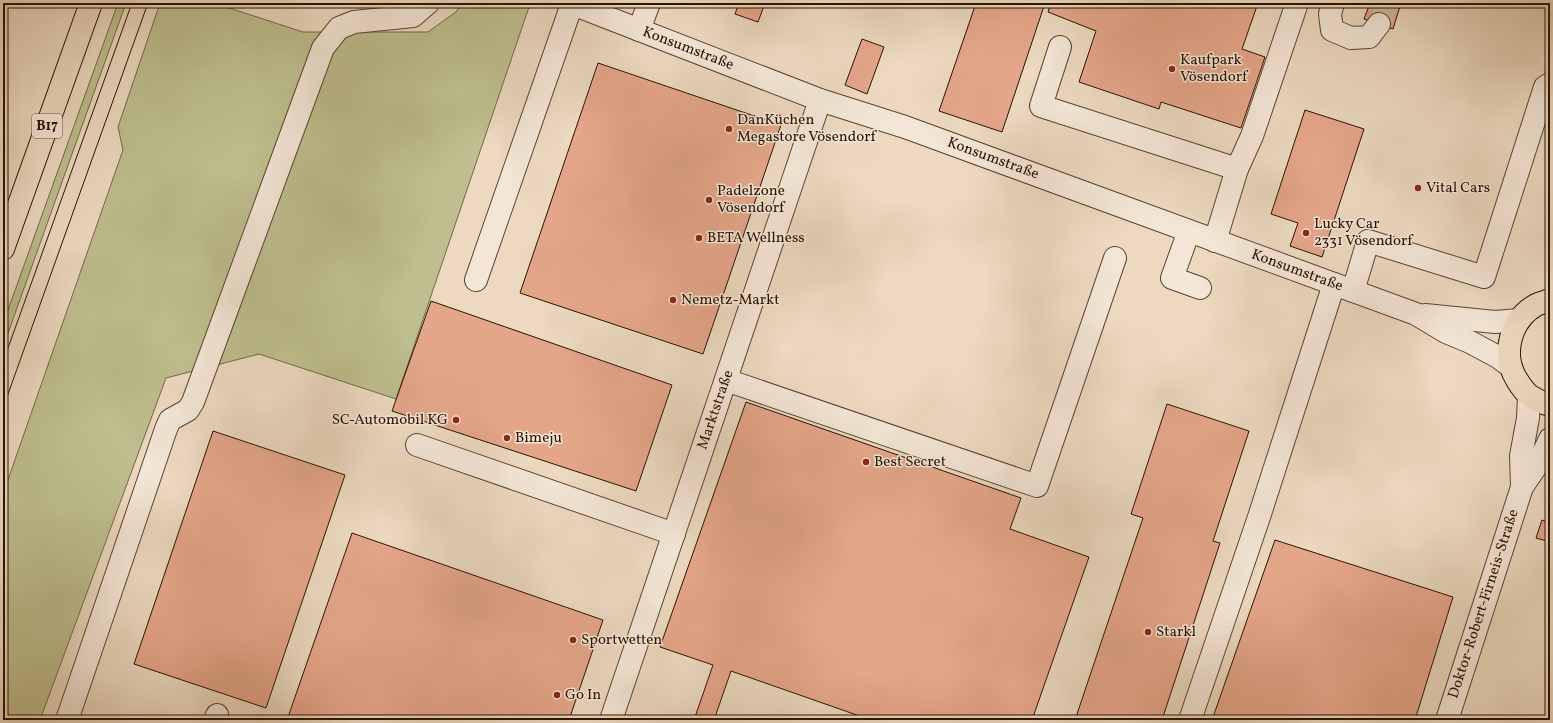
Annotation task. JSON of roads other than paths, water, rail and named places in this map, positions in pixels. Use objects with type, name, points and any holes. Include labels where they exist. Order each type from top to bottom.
[{"type":"main road","name":"B17","points":[[3,249],[91,3]]},
{"type":"main road","points":[[1550,300],[1536,305],[1519,320],[1510,340],[1509,353],[1510,366],[1518,382],[1529,396],[1550,405]]},
{"type":"street","points":[[67,720],[166,429],[170,420],[188,410],[193,402],[323,48],[338,28],[354,22],[412,16],[428,3]]},
{"type":"street","points":[[476,280],[571,3]]},
{"type":"street","name":"Konsumstraße","points":[[571,3],[820,100],[905,127],[1416,314],[1446,332],[1470,342],[1498,357],[1510,366]]},
{"type":"street","points":[[639,30],[649,3]]},
{"type":"street","points":[[1215,240],[1237,169],[1252,136],[1297,3]]},
{"type":"street","points":[[1333,3],[1330,14],[1332,30],[1351,38],[1369,37],[1380,24]]},
{"type":"street","points":[[1060,47],[1041,106],[1237,169]]},
{"type":"street","points":[[1190,720],[1256,524],[1343,288],[1368,241],[1484,277],[1545,86],[1550,84]]},
{"type":"street","name":"Marktstraße","points":[[611,720],[820,100]]},
{"type":"street","points":[[1189,231],[1172,278],[1200,288]]},
{"type":"street","points":[[726,380],[1037,486],[1114,258]]},
{"type":"street","name":"Konsumstraße","points":[[1416,314],[1487,322],[1519,320]]},
{"type":"street","name":"Doktor-Robert-Firneis-Straße","points":[[1522,487],[1521,456],[1528,418],[1529,396]]},
{"type":"street","name":"Doktor-Robert-Firneis-Straße","points":[[1447,720],[1522,487],[1538,462],[1550,439]]},
{"type":"street","points":[[417,445],[674,534]]},
{"type":"tunnel","points":[[1379,24],[1387,3]]},
{"type":"tram line","points":[[3,362],[132,3]]},
{"type":"tram line","points":[[3,408],[148,3]]},
{"type":"place","name":"Kaufpark Vösendorf","points":[[1172,69]]},
{"type":"place","name":"DanKüchen Megastore Vösendorf","points":[[729,129]]},
{"type":"place","name":"Vital Cars","points":[[1418,188]]},
{"type":"place","name":"Padelzone Vösendorf","points":[[709,200]]},
{"type":"place","name":"Lucky Car 2331 Vösendorf","points":[[1306,233]]},
{"type":"place","name":"BETA Wellness","points":[[699,238]]},
{"type":"place","name":"Nemetz-Markt","points":[[673,300]]},
{"type":"place","name":"SC-Automobil KG","points":[[456,420]]},
{"type":"place","name":"Bimeju","points":[[507,438]]},
{"type":"place","name":"Best Secret","points":[[866,462]]},
{"type":"place","name":"Starkl","points":[[1148,632]]},
{"type":"place","name":"Sportwetten","points":[[573,640]]},
{"type":"place","name":"Go In","points":[[557,695]]}]
